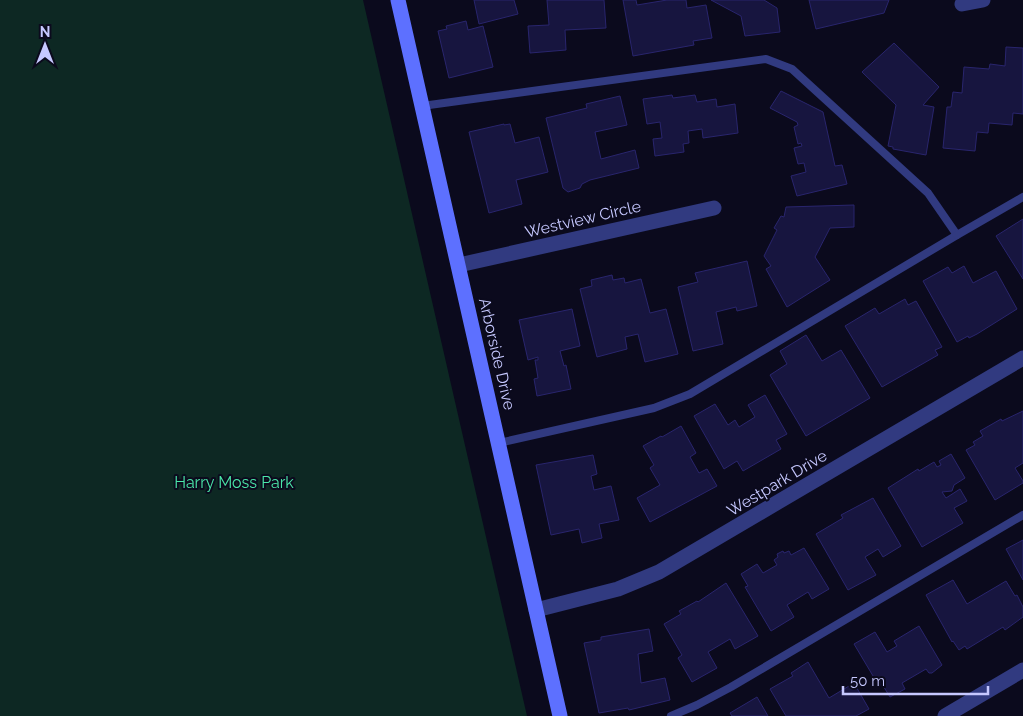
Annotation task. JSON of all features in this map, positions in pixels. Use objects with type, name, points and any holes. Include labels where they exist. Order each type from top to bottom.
[{"type":"street","name":"Arborside Drive","points":[[398,0],[560,716]]},
{"type":"street","points":[[962,4],[983,0]]},
{"type":"street","name":"Westview Circle","points":[[459,265],[714,208]]},
{"type":"street","name":"Westpark Drive","points":[[536,610],[618,589],[659,572],[1023,358]]},
{"type":"street","points":[[945,716],[1023,670]]},
{"type":"lane","points":[[422,106],[766,59],[792,69],[921,186],[957,235]]},
{"type":"lane","points":[[499,443],[654,408],[690,394],[1023,197]]},
{"type":"lane","points":[[671,716],[731,687],[1023,515]]},
{"type":"green space","name":"Harry Moss Park","points":[[0,0],[363,0],[527,716],[0,716]]},
{"type":"building","points":[[474,0],[514,0],[518,14],[479,24]]},
{"type":"building","points":[[547,0],[604,0],[606,28],[565,30],[566,50],[530,53],[528,26],[549,25]]},
{"type":"building","points":[[623,0],[636,0],[637,5],[667,0],[686,0],[687,8],[706,5],[712,38],[693,41],[694,45],[633,56]]},
{"type":"building","points":[[711,0],[764,0],[777,8],[780,32],[745,36],[741,16]]},
{"type":"building","points":[[809,0],[889,0],[884,13],[816,29]]},
{"type":"building","points":[[466,21],[468,30],[483,26],[493,67],[449,78],[438,31],[447,29],[446,26]]},
{"type":"building","points":[[894,43],[939,87],[923,105],[934,107],[926,155],[893,149],[893,147],[888,146],[896,105],[862,72]]},
{"type":"building","points":[[1006,47],[1023,48],[1023,114],[1013,113],[1012,125],[989,123],[988,133],[977,132],[975,151],[943,148],[947,107],[951,107],[953,92],[962,93],[964,67],[989,69],[990,64],[1005,66]]},
{"type":"building","points":[[781,91],[823,112],[835,166],[842,165],[847,184],[797,196],[791,176],[806,172],[804,163],[798,164],[794,148],[802,146],[801,143],[798,144],[794,127],[798,125],[797,122],[770,108]]},
{"type":"building","points":[[672,95],[673,98],[695,95],[697,102],[716,99],[717,107],[735,104],[738,133],[703,138],[702,129],[688,131],[689,143],[683,144],[684,152],[655,156],[653,139],[662,138],[660,122],[647,124],[643,99]]},
{"type":"building","points":[[620,96],[627,125],[595,132],[601,159],[635,150],[639,168],[590,180],[582,184],[580,188],[568,192],[563,188],[546,118],[587,108],[586,104]]},
{"type":"building","points":[[510,124],[515,143],[539,137],[548,172],[516,180],[522,204],[489,213],[469,132]]},
{"type":"building","points":[[854,205],[854,227],[830,228],[815,257],[830,280],[787,307],[766,269],[771,266],[764,256],[777,230],[774,228],[781,216],[784,217],[786,207]]},
{"type":"building","points":[[1023,219],[1023,279],[996,236]]},
{"type":"building","points":[[747,261],[757,306],[737,311],[736,307],[716,312],[723,344],[693,351],[678,287],[698,282],[695,273]]},
{"type":"building","points":[[964,266],[973,283],[996,271],[1017,309],[977,334],[957,342],[923,281],[948,267],[952,273]]},
{"type":"building","points":[[612,275],[613,280],[624,278],[625,283],[641,279],[650,313],[666,309],[678,354],[645,362],[638,334],[625,337],[627,349],[597,357],[580,289],[592,286],[591,280]]},
{"type":"building","points":[[905,299],[908,305],[916,301],[942,347],[935,350],[938,355],[882,387],[845,326],[875,308],[879,314]]},
{"type":"building","points":[[572,309],[580,346],[560,351],[564,366],[566,365],[571,389],[537,396],[534,379],[538,378],[535,360],[538,360],[538,357],[528,360],[519,320]]},
{"type":"building","points":[[806,335],[822,361],[841,350],[870,398],[806,436],[770,375],[787,364],[780,351]]},
{"type":"building","points":[[765,395],[787,434],[776,440],[781,449],[743,471],[737,461],[724,469],[694,416],[715,404],[728,425],[735,420],[739,427],[755,417],[748,405]]},
{"type":"building","points":[[1023,411],[1023,463],[1015,468],[1023,483],[995,500],[966,450],[975,445],[973,442],[983,436],[980,431],[1001,419],[1002,421]]},
{"type":"building","points":[[681,426],[696,453],[690,457],[699,473],[707,469],[717,486],[650,522],[637,498],[660,485],[650,468],[654,465],[643,446]]},
{"type":"building","points":[[951,454],[965,478],[954,485],[952,491],[942,492],[946,498],[960,489],[967,501],[954,508],[963,523],[922,547],[888,488],[918,469],[919,471],[934,462],[937,467],[941,465],[939,461]]},
{"type":"building","points":[[593,455],[597,474],[591,476],[594,490],[611,486],[619,520],[599,524],[602,538],[582,543],[579,529],[551,535],[536,465]]},
{"type":"building","points":[[873,498],[901,546],[883,557],[878,549],[865,557],[876,575],[848,590],[816,534],[843,518],[841,515]]},
{"type":"building","points":[[1023,540],[1023,580],[1006,549]]},
{"type":"building","points":[[804,548],[829,589],[812,599],[808,592],[787,605],[794,617],[771,631],[745,587],[748,586],[741,574],[757,564],[763,573],[777,565],[774,560],[778,557],[777,554],[789,551],[791,555]]},
{"type":"building","points":[[953,580],[967,604],[1006,581],[1015,596],[1017,595],[1023,607],[1023,617],[1005,630],[1003,627],[967,649],[965,646],[959,650],[952,642],[926,595]]},
{"type":"building","points":[[726,583],[758,636],[735,649],[730,639],[708,652],[717,668],[692,682],[678,658],[682,655],[664,624],[681,614],[679,611],[698,602]]},
{"type":"building","points":[[919,626],[942,665],[932,673],[929,673],[926,669],[902,683],[905,689],[890,697],[882,684],[879,686],[854,644],[875,632],[887,652],[897,646],[894,641]]},
{"type":"building","points":[[649,629],[653,651],[638,654],[641,683],[665,678],[670,700],[629,710],[628,708],[599,713],[584,643],[601,640],[601,637]]},
{"type":"building","points":[[808,662],[829,698],[854,683],[869,709],[856,716],[786,716],[770,689],[793,676],[791,673]]},
{"type":"building","points":[[757,697],[768,716],[732,716],[730,713]]}]
